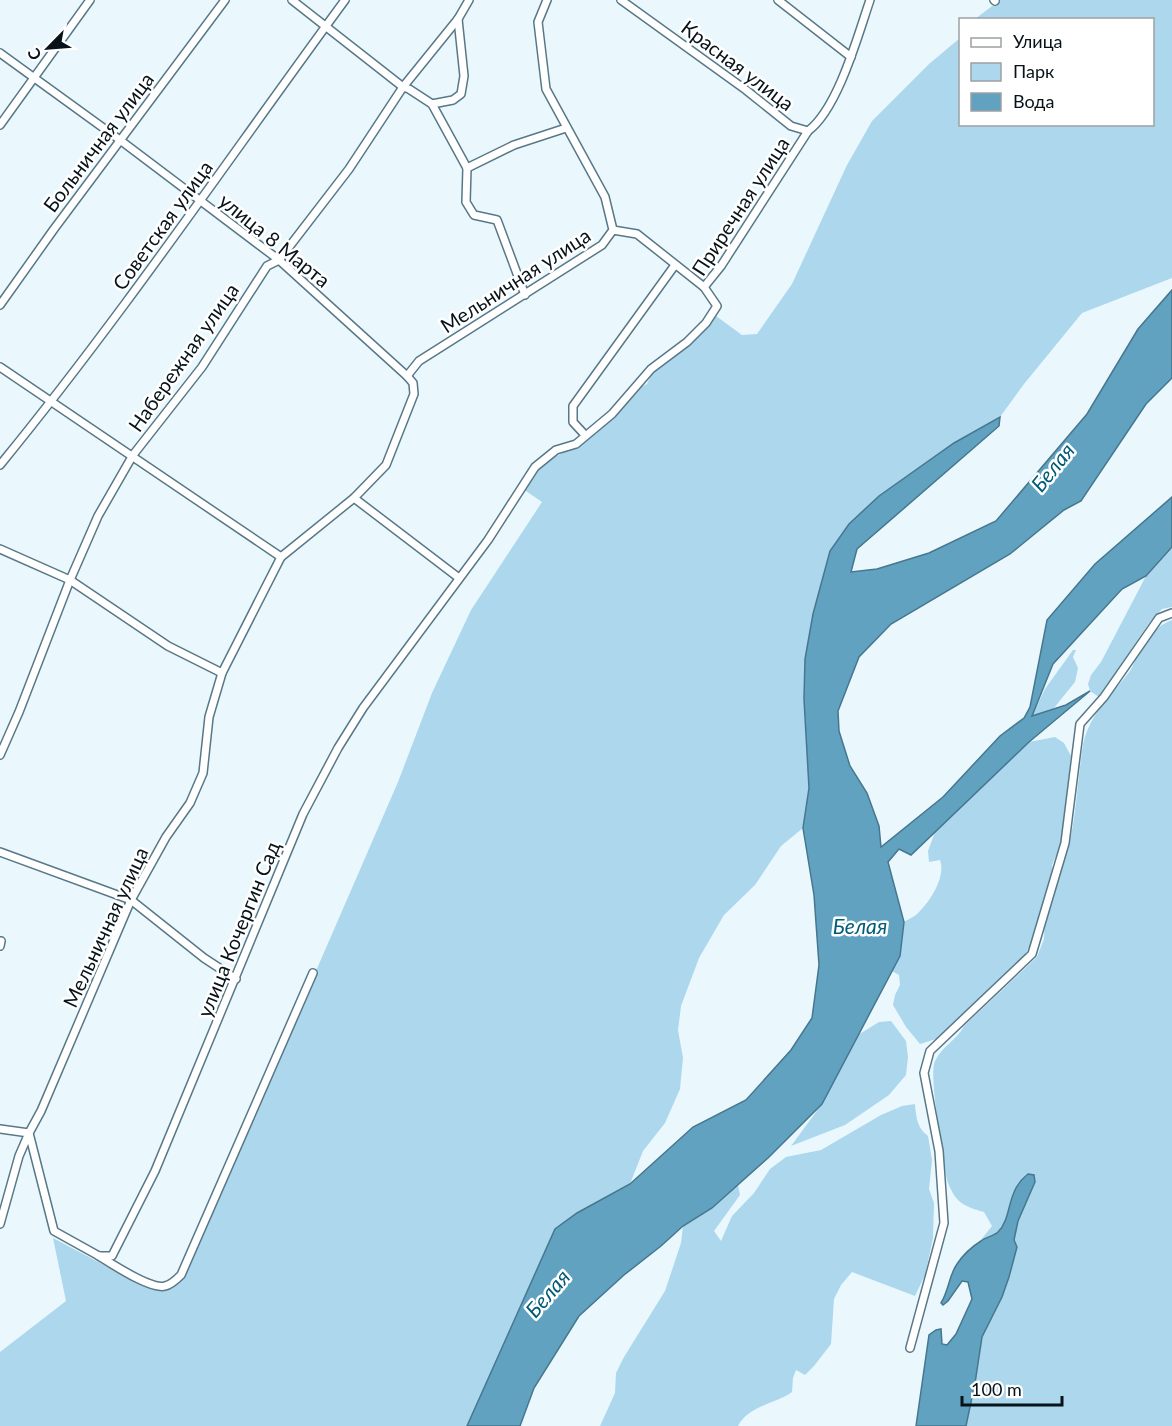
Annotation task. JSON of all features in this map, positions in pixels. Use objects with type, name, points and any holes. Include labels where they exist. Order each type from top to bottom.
[{"type":"street","points":[[0,125],[90,0]]},
{"type":"street","name":"Больничная улица","points":[[0,305],[225,0]]},
{"type":"street","points":[[292,0],[403,87],[432,104],[467,168],[466,202],[474,214],[497,220],[525,295]]},
{"type":"street","name":"Советская улица","points":[[0,465],[51,403],[201,201],[345,0]]},
{"type":"street","name":"Набережная улица","points":[[0,755],[98,516],[133,455],[202,367],[267,266],[279,260],[348,169],[403,87],[458,19],[469,0]]},
{"type":"street","name":"Мельничная улица","points":[[0,1224],[19,1156],[41,1111],[131,900],[166,837],[190,803],[203,773],[208,717],[222,673],[281,557],[354,498],[386,465],[414,394],[413,383],[407,376],[419,361],[602,245],[613,230],[605,197],[546,89],[538,22],[547,0]]},
{"type":"street","name":"Красная улица","points":[[621,0],[746,90],[791,126],[808,130]]},
{"type":"street","points":[[778,0],[851,57]]},
{"type":"street","name":"Приречная улица","points":[[459,578],[488,540],[536,467],[556,450],[576,444],[612,414],[651,369],[687,342],[706,323],[717,306],[705,287],[721,266],[808,130],[817,124],[836,92],[851,57],[870,0]]},
{"type":"street","points":[[432,104],[453,100],[461,94],[464,76],[458,19]]},
{"type":"street","name":"улица 8 Марта","points":[[0,52],[279,260],[407,376]]},
{"type":"street","points":[[467,168],[514,145],[566,128]]},
{"type":"street","points":[[613,230],[637,234],[705,287]]},
{"type":"street","name":"Приречная улица","points":[[585,435],[573,422],[573,406],[675,265]]},
{"type":"street","points":[[0,367],[281,557]]},
{"type":"street","points":[[354,498],[459,578]]},
{"type":"street","points":[[0,549],[70,580],[168,646],[222,673]]},
{"type":"street","name":"улица Кочергин Сад","points":[[99,1256],[112,1256],[155,1171],[303,814],[338,748],[363,708],[459,578]]},
{"type":"street","points":[[910,1348],[944,1223],[939,1151],[924,1073],[930,1051],[1032,954],[1065,843],[1080,724],[1104,697],[1159,618],[1172,613]]},
{"type":"street","points":[[0,852],[131,900],[204,958],[236,979]]},
{"type":"street","points":[[0,1129],[29,1133],[54,1231],[129,1274],[165,1287],[181,1275],[313,973]]},
{"type":"green space","points":[[1000,0],[1172,0],[1172,278],[1082,313],[1000,417],[954,443],[879,496],[849,524],[830,551],[813,614],[805,659],[804,699],[809,788],[803,828],[781,846],[755,885],[724,915],[699,958],[681,1006],[678,1030],[683,1058],[680,1089],[665,1123],[643,1151],[630,1184],[577,1213],[555,1229],[467,1426],[0,1426],[0,1352],[66,1301],[53,1238],[138,1283],[164,1291],[181,1282],[398,782],[432,693],[471,610],[542,502],[523,489],[544,462],[595,434],[638,388],[647,384],[652,373],[696,339],[716,316],[742,335],[757,334],[792,284],[847,165],[872,121],[929,64],[959,39],[959,126],[1154,126],[1154,18],[976,18]]},
{"type":"green space","points":[[1172,547],[1172,607],[1162,609],[1149,623],[1099,697],[1090,691],[1088,684],[1091,675],[1101,662],[1146,576]]},
{"type":"green space","points":[[1172,620],[1172,1426],[966,1426],[982,1337],[990,1318],[1018,1221],[1035,1182],[1013,1192],[1005,1220],[998,1232],[980,1241],[992,1226],[984,1212],[970,1208],[956,1198],[947,1180],[933,1069],[938,1056],[964,1026],[1037,957],[1044,939],[1045,906],[1038,930],[1024,957],[936,1039],[920,1044],[906,1027],[893,1005],[900,985],[899,975],[892,971],[900,956],[904,922],[917,914],[924,906],[939,880],[940,860],[929,862],[928,851],[935,832],[1029,742],[1055,737],[1064,743],[1071,756],[1062,841],[1052,865],[1054,883],[1070,842],[1082,749],[1087,731],[1101,707],[1130,671],[1146,641],[1153,632]]},
{"type":"green space","points":[[1073,650],[1076,650],[1073,657],[1078,668],[1075,682],[1054,708],[1032,716],[1045,689]]},
{"type":"green space","points":[[891,1021],[906,1041],[908,1057],[906,1075],[889,1095],[845,1125],[791,1146],[822,1104],[858,1035],[879,1022]]},
{"type":"green space","points":[[915,1104],[919,1126],[928,1136],[932,1160],[929,1189],[934,1203],[933,1238],[925,1275],[915,1296],[852,1272],[841,1285],[834,1299],[831,1344],[805,1375],[796,1370],[792,1392],[748,1414],[738,1426],[600,1426],[615,1393],[616,1373],[665,1291],[681,1243],[683,1226],[712,1208],[738,1185],[740,1195],[714,1231],[721,1241],[732,1216],[754,1193],[770,1169],[786,1157],[821,1150],[881,1115],[902,1106]]},
{"type":"water","name":"Белая","points":[[1172,290],[1172,378],[1146,404],[1081,501],[1064,510],[1010,554],[891,624],[859,657],[838,711],[839,731],[850,766],[867,793],[879,826],[881,847],[943,797],[1000,736],[1024,718],[1030,707],[1047,620],[1095,564],[1172,497],[1172,547],[1146,576],[1122,589],[1053,664],[1032,716],[1066,705],[1090,691],[1029,742],[911,855],[899,849],[888,862],[904,922],[900,956],[822,1104],[768,1158],[712,1208],[683,1226],[579,1316],[534,1388],[520,1426],[467,1426],[555,1229],[577,1213],[630,1184],[693,1127],[746,1100],[791,1050],[812,1018],[819,965],[814,895],[803,828],[809,788],[804,699],[805,659],[813,614],[830,551],[849,524],[879,496],[954,443],[1000,417],[999,426],[857,549],[851,572],[877,569],[929,553],[996,521],[1087,414],[1138,329]]},
{"type":"water","points":[[1028,1174],[1034,1175],[1035,1182],[1018,1221],[1014,1240],[1017,1247],[1009,1277],[1002,1297],[982,1337],[966,1426],[916,1426],[929,1335],[941,1329],[942,1344],[947,1345],[956,1334],[972,1299],[968,1282],[962,1281],[948,1301],[943,1305],[941,1303],[954,1268],[975,1245],[996,1233],[1003,1226],[1012,1196]]}]
